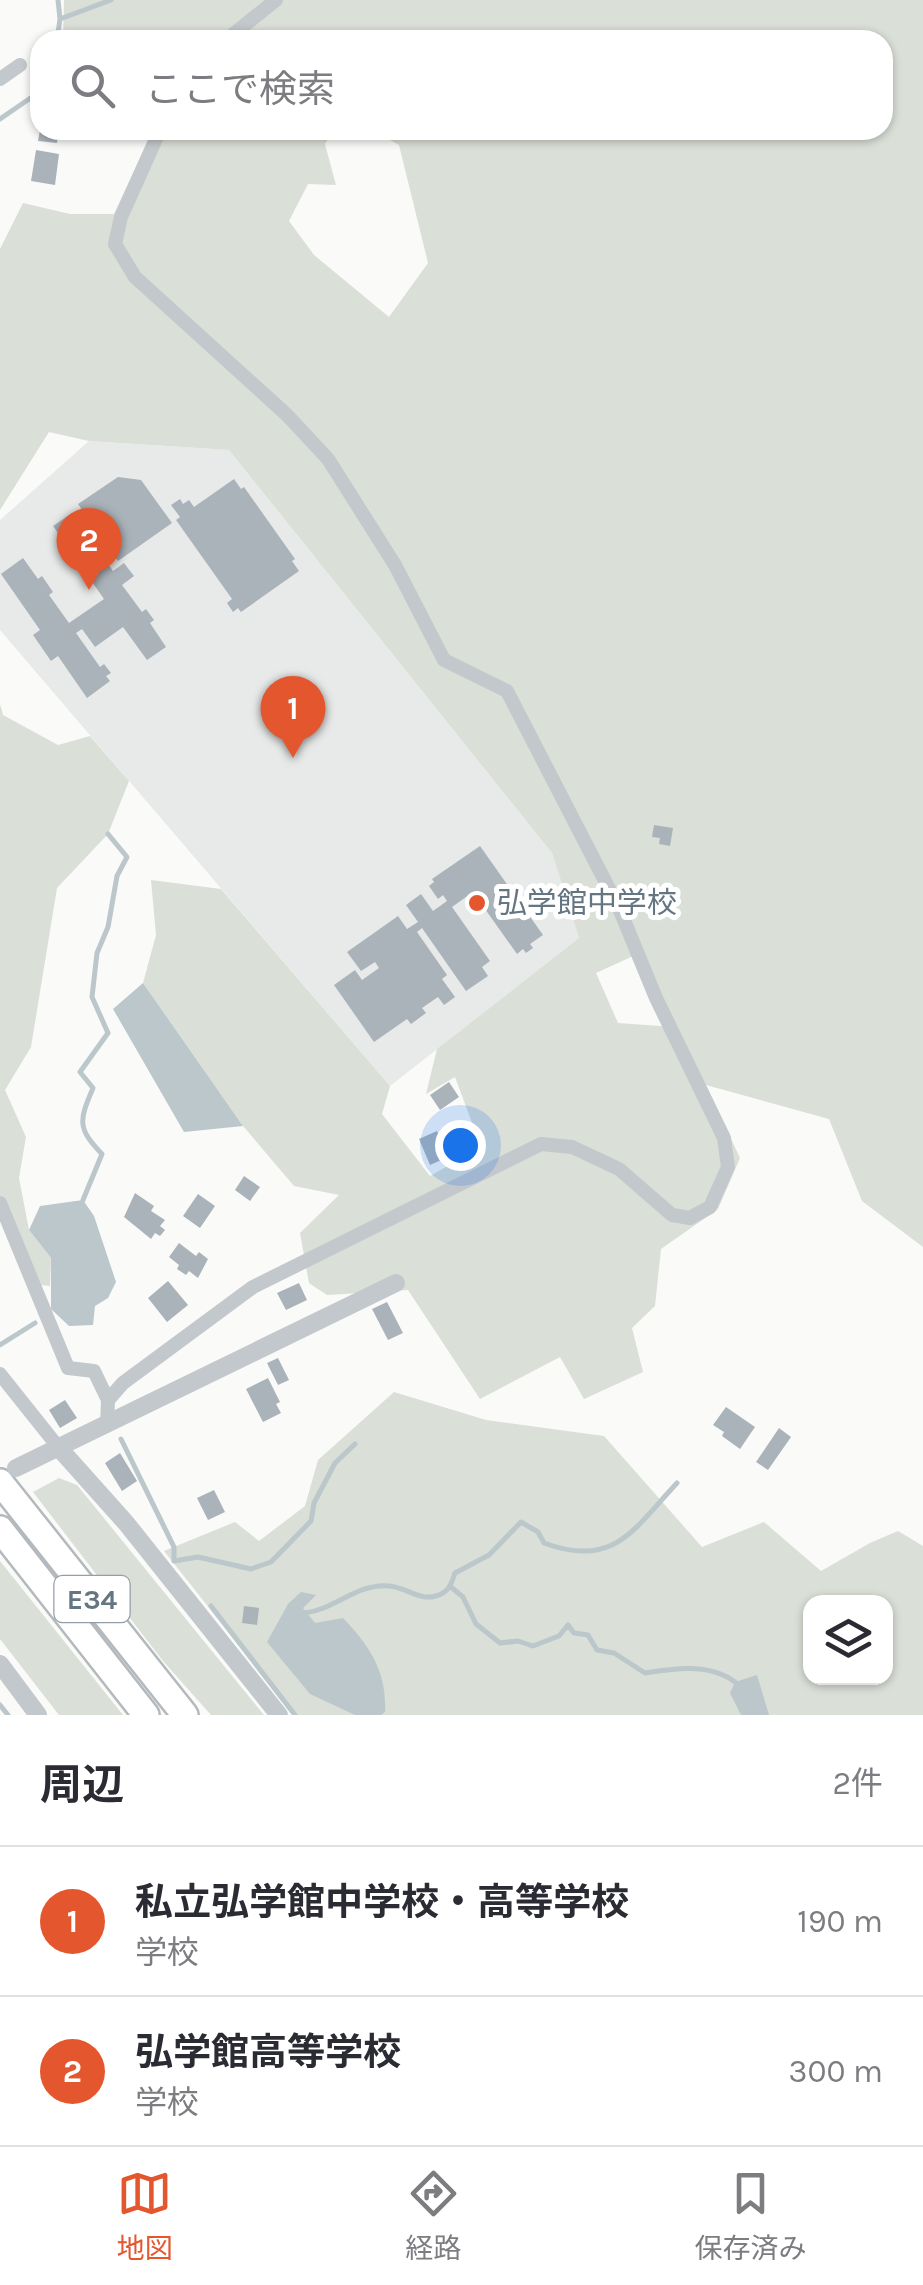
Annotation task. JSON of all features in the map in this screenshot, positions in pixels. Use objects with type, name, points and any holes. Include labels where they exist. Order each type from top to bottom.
[{"type":"highway","name":"E34","points":[[8,1475],[180,1709]]},
{"type":"highway","name":"E34","points":[[0,1529],[146,1715]]},
{"type":"street","points":[[238,30],[276,0]]},
{"type":"street","points":[[0,79],[20,64]]},
{"type":"street","points":[[108,1400],[123,1383],[254,1286],[541,1144],[572,1146],[619,1169],[672,1216],[690,1218],[710,1206],[728,1167],[724,1138],[656,998],[619,908],[507,691],[444,660],[395,565],[328,459],[287,415],[135,276],[114,244],[120,217],[155,140]]},
{"type":"street","points":[[0,1204],[68,1368],[94,1371],[108,1400],[107,1425]]},
{"type":"street","points":[[8,1475],[396,1283]]},
{"type":"street","points":[[0,1374],[126,1523],[279,1715]]},
{"type":"street","points":[[0,1664],[38,1715]]},
{"type":"shaded area","points":[[64,0],[923,0],[923,1247],[862,1201],[829,1119],[706,1085],[740,1158],[718,1209],[661,1249],[655,1306],[632,1328],[643,1372],[584,1399],[560,1357],[480,1399],[408,1290],[327,1295],[309,1283],[300,1233],[339,1195],[294,1186],[243,1126],[143,983],[156,935],[151,880],[221,889],[390,1086],[382,1114],[430,1176],[481,1147],[455,1077],[426,1094],[437,1049],[579,938],[552,853],[229,450],[89,441],[49,432],[0,510],[0,249],[23,203],[70,214],[114,214],[148,140],[327,140],[325,144],[336,185],[308,184],[289,221],[314,255],[389,317],[428,263],[399,145],[390,140],[893,140],[893,30],[63,30]],"holes":[[[644,951],[674,1027],[618,1023],[596,973]]]},
{"type":"shaded area","points":[[89,441],[229,450],[552,853],[579,938],[390,1086],[0,630],[0,520]]},
{"type":"shaded area","points":[[0,704],[3,715],[58,745],[90,736],[129,781],[108,834],[57,888],[31,1047],[5,1090],[26,1137],[19,1178],[29,1230],[51,1258],[50,1286],[33,1284],[0,1203]]},
{"type":"shaded area","points":[[143,983],[243,1126],[184,1132],[113,1009]]},
{"type":"shaded area","points":[[83,1200],[94,1216],[116,1282],[108,1298],[95,1306],[93,1325],[69,1326],[51,1309],[51,1258],[29,1230],[40,1206]]},
{"type":"shaded area","points":[[394,1392],[486,1420],[604,1436],[702,1547],[764,1522],[821,1571],[898,1531],[923,1546],[923,1715],[294,1715],[164,1551],[235,1522],[259,1541],[305,1506],[318,1460]]},
{"type":"shaded area","points":[[59,1478],[77,1485],[264,1715],[211,1715],[163,1661],[33,1492]]},
{"type":"shaded area","points":[[0,1561],[123,1715],[59,1715],[0,1639]]},
{"type":"shaded area","points":[[301,1592],[316,1595],[303,1608],[315,1623],[343,1618],[369,1650],[383,1684],[385,1712],[381,1715],[355,1715],[310,1694],[267,1642],[288,1604]]},
{"type":"shaded area","points":[[757,1675],[769,1715],[741,1715],[730,1693],[735,1682]]},
{"type":"building","points":[[36,150],[59,154],[55,185],[31,181]]},
{"type":"building","points":[[118,477],[141,480],[172,523],[118,561],[78,504]]},
{"type":"building","points":[[234,479],[241,489],[244,487],[295,559],[292,561],[299,571],[241,612],[238,608],[233,612],[227,603],[232,599],[176,520],[180,517],[171,505],[180,499],[183,504],[189,500],[194,507]]},
{"type":"building","points":[[72,513],[84,530],[89,526],[96,537],[91,540],[113,571],[124,563],[134,576],[122,585],[142,612],[146,609],[154,620],[150,623],[166,647],[147,660],[123,627],[95,647],[82,629],[76,633],[100,667],[104,664],[111,673],[106,676],[110,681],[87,698],[58,656],[51,661],[33,635],[40,630],[1,574],[23,558],[38,579],[42,576],[53,592],[49,595],[69,623],[104,599],[53,526]]},
{"type":"building","points":[[654,825],[673,828],[670,846],[659,844],[660,838],[652,837]]},
{"type":"building","points":[[480,846],[543,935],[530,944],[533,948],[517,954],[473,892],[452,907],[490,961],[482,967],[488,976],[466,991],[422,928],[417,932],[447,975],[442,979],[455,997],[444,1005],[438,997],[422,1008],[426,1013],[411,1024],[407,1019],[374,1042],[334,985],[355,970],[362,980],[379,968],[375,962],[361,971],[347,952],[398,916],[407,929],[418,922],[406,905],[421,894],[433,911],[447,901],[443,895],[438,899],[429,886],[434,882],[432,879]]},
{"type":"building","points":[[449,1082],[459,1097],[440,1110],[430,1095]]},
{"type":"building","points":[[437,1131],[448,1157],[430,1165],[419,1139]]},
{"type":"building","points":[[244,1176],[260,1187],[250,1201],[235,1190]]},
{"type":"building","points":[[135,1193],[154,1206],[151,1211],[165,1220],[160,1236],[155,1233],[151,1239],[124,1217]]},
{"type":"building","points":[[198,1194],[215,1206],[200,1228],[183,1216]]},
{"type":"building","points":[[179,1243],[196,1256],[199,1252],[208,1259],[198,1278],[177,1269],[179,1265],[169,1257]]},
{"type":"building","points":[[168,1281],[188,1305],[167,1322],[148,1298]]},
{"type":"building","points":[[299,1283],[307,1300],[286,1310],[277,1293]]},
{"type":"building","points":[[387,1302],[403,1333],[388,1340],[372,1309]]},
{"type":"building","points":[[278,1358],[289,1380],[278,1385],[267,1363]]},
{"type":"building","points":[[268,1378],[281,1413],[263,1422],[246,1389]]},
{"type":"building","points":[[65,1400],[77,1418],[60,1428],[49,1410]]},
{"type":"building","points":[[726,1407],[755,1427],[740,1449],[713,1425]]},
{"type":"building","points":[[779,1428],[791,1437],[768,1470],[756,1462]]},
{"type":"building","points":[[120,1453],[137,1481],[122,1491],[105,1463]]},
{"type":"building","points":[[214,1490],[225,1512],[208,1520],[197,1498]]},
{"type":"building","points":[[244,1606],[259,1608],[257,1625],[242,1623]]},
{"type":"waterway","points":[[58,0],[58,30]]},
{"type":"waterway","points":[[60,19],[111,0]]},
{"type":"waterway","points":[[0,119],[30,98]]},
{"type":"waterway","points":[[83,1200],[102,1154],[84,1130],[83,1117],[93,1088],[80,1072],[108,1033],[92,997],[97,953],[108,927],[117,876],[127,857],[108,834]]},
{"type":"waterway","points":[[0,1345],[35,1323]]},
{"type":"waterway","points":[[121,1439],[174,1547],[174,1561],[198,1557],[251,1569],[271,1562],[311,1521],[314,1503],[335,1463],[355,1444]]},
{"type":"waterway","points":[[305,1613],[377,1586],[396,1587],[428,1597],[443,1593],[455,1573],[489,1555],[521,1522],[538,1532],[544,1543],[568,1550],[605,1548],[634,1529],[677,1483]]},
{"type":"waterway","points":[[451,1587],[463,1597],[476,1624],[500,1643],[518,1641],[533,1646],[559,1636],[568,1625],[574,1633],[588,1635],[597,1650],[614,1653],[645,1673],[703,1669],[735,1682]]},
{"type":"waterway","points":[[211,1606],[295,1715]]},
{"type":"waterway","points":[[0,1705],[8,1715]]},
{"type":"place","name":"弘学館高等学校","points":[[89,590]]},
{"type":"place","name":"私立弘学館中学校・高等学校","points":[[293,758]]},
{"type":"place","name":"弘学館中学校","points":[[477,903]]}]
